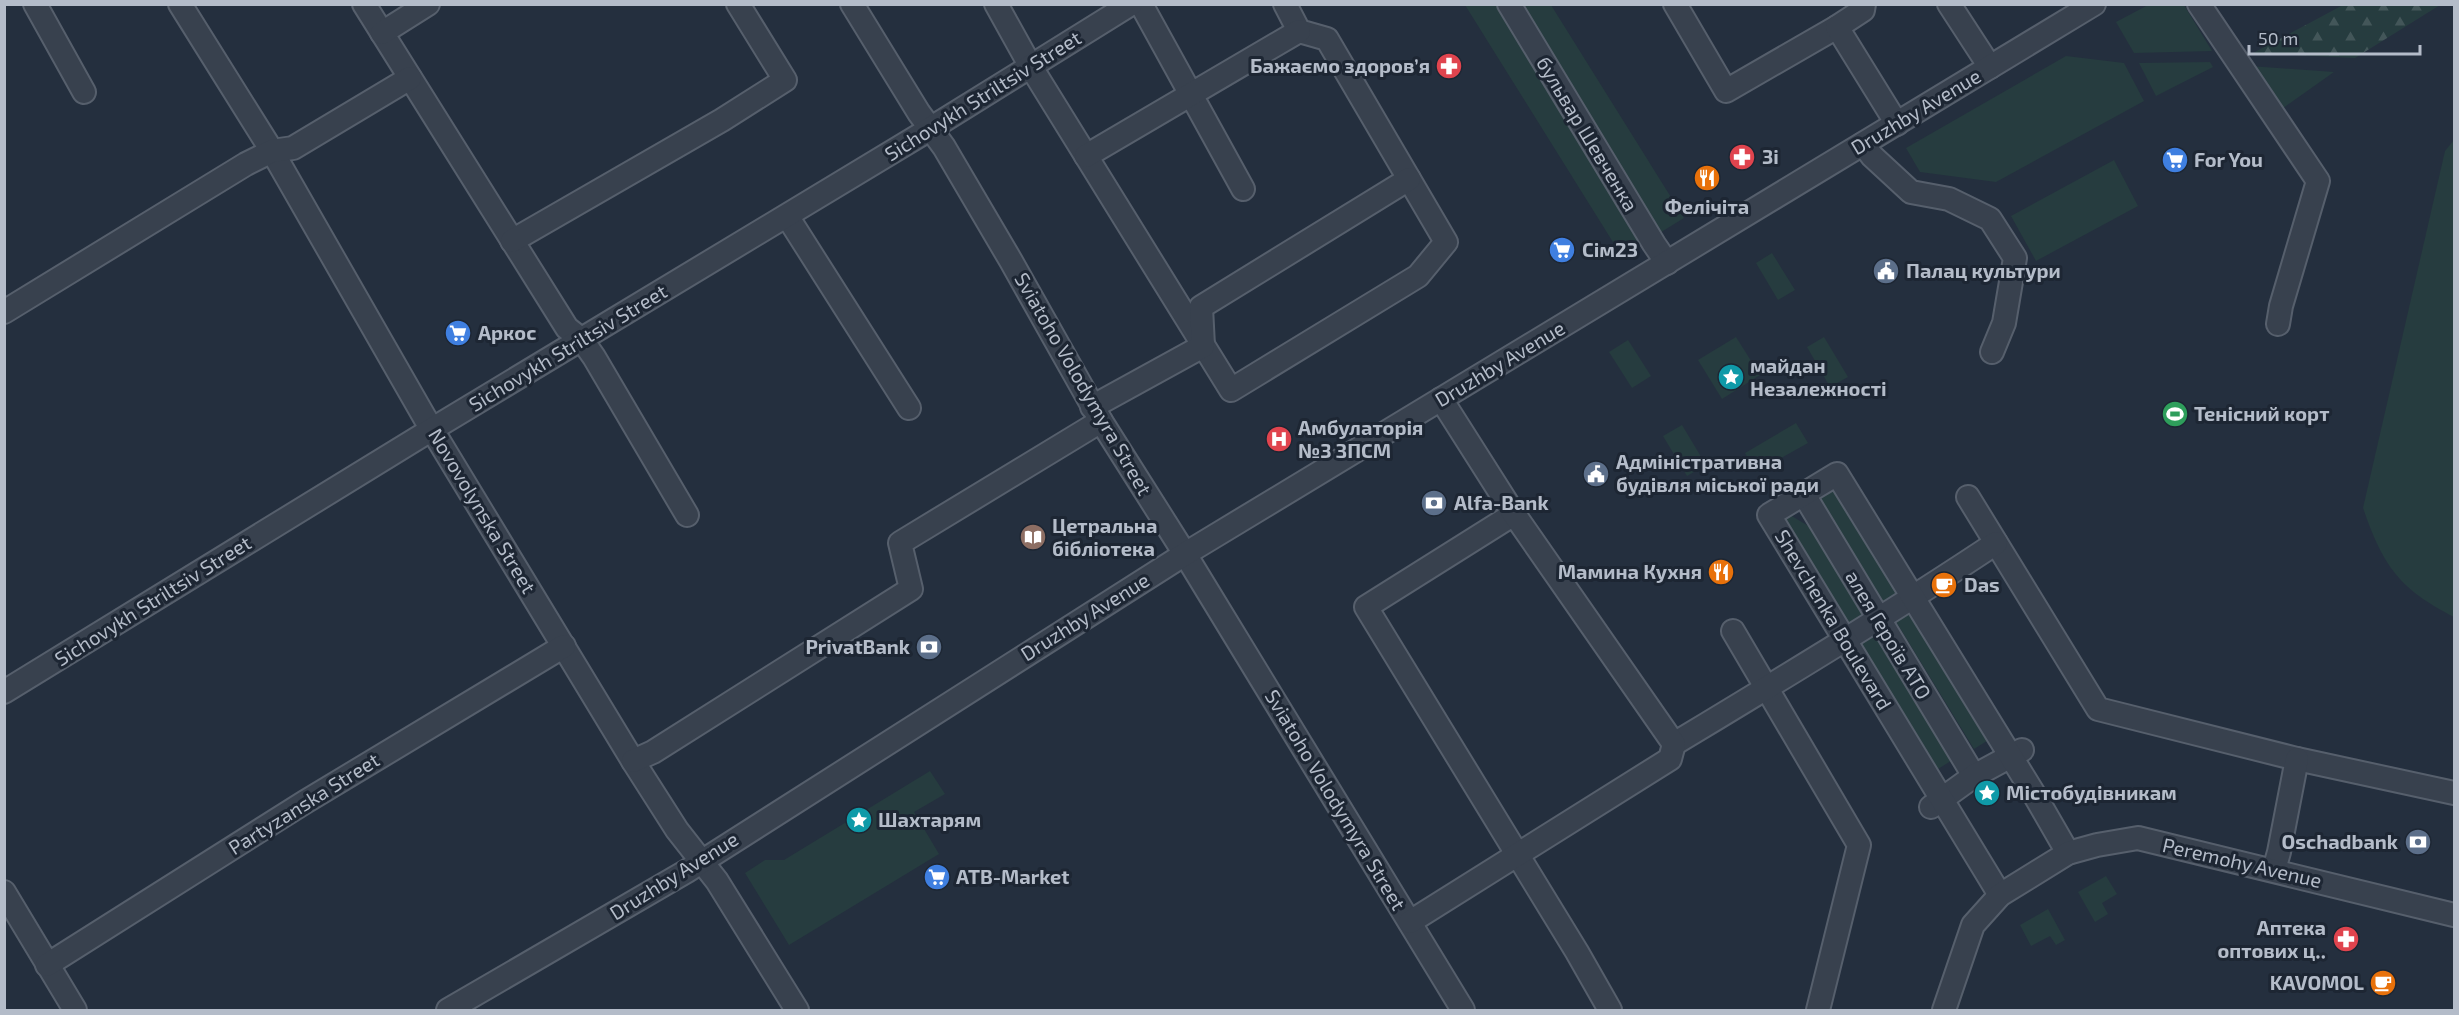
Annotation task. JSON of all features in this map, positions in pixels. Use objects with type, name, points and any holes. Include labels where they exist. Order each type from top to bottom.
[{"type":"street","points":[[35,4],[84,92]]},
{"type":"street","name":"Novovolynska Street","points":[[180,4],[272,151],[433,429],[633,760],[677,830],[702,860],[797,1011]]},
{"type":"street","points":[[364,4],[567,328],[582,340],[594,357],[687,515]]},
{"type":"street","points":[[382,33],[428,4]]},
{"type":"street","points":[[512,241],[722,120],[785,80],[738,4]]},
{"type":"street","name":"Sviatoho Volodymyra Street","points":[[852,4],[944,147],[1097,414],[1185,554],[1463,1011]]},
{"type":"street","points":[[996,4],[1031,67],[1203,346],[1231,390],[1418,276],[1446,242],[1327,39],[1299,31],[1086,156]]},
{"type":"street","name":"Sichovykh Striltsiv Street","points":[[4,692],[1131,4]]},
{"type":"street","points":[[1141,4],[1243,189]]},
{"type":"street","points":[[1285,4],[1299,31]]},
{"type":"street","name":"бульвар Шевченка","points":[[1509,4],[1653,244],[1667,262]]},
{"type":"street","points":[[1675,4],[1726,91],[1837,27],[1863,10],[1864,4]]},
{"type":"street","points":[[1949,4],[1990,67]]},
{"type":"street","name":"Druzhby Avenue","points":[[448,1011],[702,860],[1185,554],[2094,4]]},
{"type":"street","points":[[2199,4],[2318,182],[2281,306],[2278,324]]},
{"type":"street","points":[[1837,27],[1897,124]]},
{"type":"street","points":[[4,312],[236,170],[272,151],[292,147],[410,78]]},
{"type":"street","points":[[1863,144],[1872,156],[1911,192],[1949,199],[1990,219],[2015,258],[2004,323],[1992,352]]},
{"type":"street","points":[[1203,346],[1201,307],[1409,179]]},
{"type":"street","points":[[787,216],[909,408]]},
{"type":"street","points":[[633,760],[653,752],[911,589],[900,543],[1203,346]]},
{"type":"street","points":[[1441,399],[1514,514],[1674,744]]},
{"type":"street","name":"Shevchenka Boulevard","points":[[2000,895],[1937,803],[1845,639],[1769,515],[1837,474],[1914,598],[2016,753],[2067,853]]},
{"type":"street","name":"алея Героїв АТО","points":[[1803,494],[1974,776]]},
{"type":"street","points":[[1968,497],[2097,709],[2297,759],[2454,793]]},
{"type":"street","points":[[1514,514],[1366,607],[1518,855],[1610,1011]]},
{"type":"street","points":[[1410,922],[1670,759],[1674,744],[1879,620],[1996,543]]},
{"type":"street","points":[[1733,631],[1859,845],[1818,1011]]},
{"type":"street","name":"Partyzanska Street","points":[[47,965],[305,802],[564,646]]},
{"type":"street","points":[[1937,803],[1974,776],[2016,753]]},
{"type":"street","points":[[2274,870],[2297,759]]},
{"type":"street","name":"Peremohy Avenue","points":[[1944,1011],[1973,925],[2000,895],[2033,872],[2067,853],[2097,845],[2138,838],[2454,915]]},
{"type":"street","points":[[4,892],[75,1011]]},
{"type":"green space","points":[[2150,4],[2184,5],[2212,51],[2134,53],[2116,22]]},
{"type":"green space","points":[[2345,4],[2440,5],[2355,58],[2253,53]]},
{"type":"green space","points":[[1465,5],[1501,5],[1648,239],[1621,255]]},
{"type":"green space","points":[[1515,5],[1551,5],[1684,218],[1658,234]]},
{"type":"green space","points":[[2066,56],[2124,63],[2144,101],[1996,182],[1920,172],[1906,148]]},
{"type":"green space","points":[[2210,62],[2213,67],[2156,96],[2139,63]]},
{"type":"green space","points":[[2249,66],[2334,72],[2279,111]]},
{"type":"green space","points":[[2454,140],[2454,617],[2419,596],[2395,574],[2378,546],[2363,508],[2445,151]]},
{"type":"green space","points":[[2114,160],[2138,206],[2036,261],[2011,216]]},
{"type":"green space","points":[[1772,253],[1795,290],[1778,300],[1756,263]]},
{"type":"green space","points":[[1736,337],[1760,375],[1722,399],[1698,360]]},
{"type":"green space","points":[[1824,337],[1848,377],[1830,387],[1807,347]]},
{"type":"green space","points":[[1628,340],[1651,376],[1632,388],[1609,352]]},
{"type":"green space","points":[[1796,423],[1808,443],[1756,472],[1745,453]]},
{"type":"green space","points":[[1682,425],[1706,465],[1687,476],[1663,436]]},
{"type":"green space","points":[[1832,484],[1899,594],[1882,605],[1815,495]]},
{"type":"green space","points":[[1785,512],[1815,530],[1866,614],[1848,624],[1781,514]]},
{"type":"green space","points":[[1911,610],[1990,739],[1974,749],[1895,620]]},
{"type":"green space","points":[[1875,630],[1954,759],[1938,769],[1859,640]]},
{"type":"green space","points":[[930,771],[945,794],[914,812],[939,854],[789,945],[745,873],[765,860],[784,860]]},
{"type":"green space","points":[[2106,876],[2117,894],[2102,903],[2108,914],[2095,922],[2078,892]]},
{"type":"green space","points":[[2048,909],[2065,940],[2056,945],[2050,936],[2031,946],[2020,925]]},
{"type":"place","name":"Бажаємо здоровʼя","points":[[1449,66]]},
{"type":"place","name":"3i","points":[[1742,157]]},
{"type":"place","name":"For You","points":[[2175,160]]},
{"type":"place","name":"Фелічіта","points":[[1707,178]]},
{"type":"place","name":"Сім23","points":[[1562,250]]},
{"type":"place","name":"Палац культури","points":[[1886,271]]},
{"type":"place","name":"Аркос","points":[[458,333]]},
{"type":"place","name":"майдан Незалежності","points":[[1731,377]]},
{"type":"place","name":"Тенісний корт","points":[[2175,414]]},
{"type":"place","name":"Амбулаторія №3 ЗПСМ","points":[[1279,439]]},
{"type":"place","name":"Адміністративна будівля міської ради","points":[[1596,474]]},
{"type":"place","name":"Alfa-Bank","points":[[1434,503]]},
{"type":"place","name":"Цетральна бібліотека","points":[[1033,537]]},
{"type":"place","name":"Мамина Кухня","points":[[1721,572]]},
{"type":"place","name":"Das","points":[[1944,585]]},
{"type":"place","name":"PrivatBank","points":[[929,647]]},
{"type":"place","name":"Містобудівникам","points":[[1987,793]]},
{"type":"place","name":"Шахтарям","points":[[859,820]]},
{"type":"place","name":"Oschadbank","points":[[2418,842]]},
{"type":"place","name":"ATB-Market","points":[[937,877]]},
{"type":"place","name":"Аптека оптових ц‥","points":[[2346,939]]},
{"type":"place","name":"KAVOMOL","points":[[2383,983]]}]
